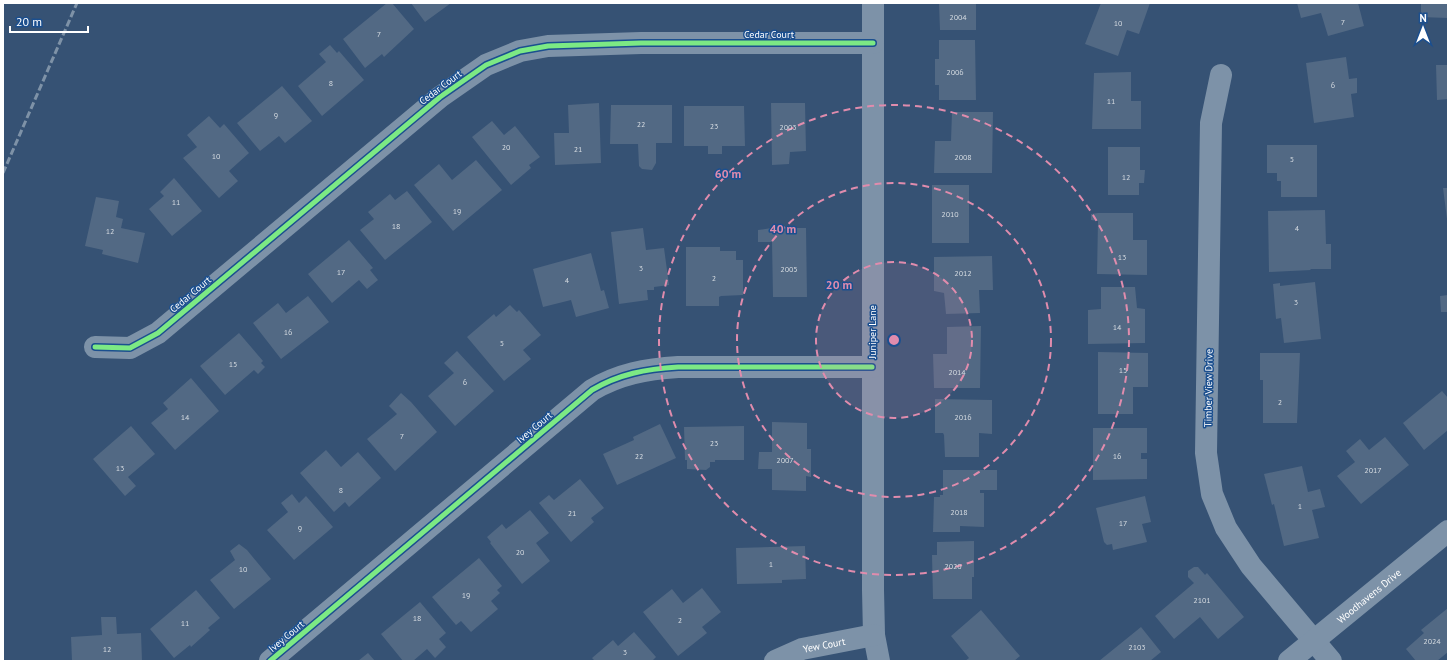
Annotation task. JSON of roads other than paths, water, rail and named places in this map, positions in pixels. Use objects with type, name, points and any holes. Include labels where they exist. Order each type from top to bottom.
[{"type":"street","name":"Juniper Lane","points":[[873,3],[872,367],[874,635],[879,661]]},
{"type":"street","name":"Cedar Court","points":[[95,347],[130,348],[158,333],[440,96],[486,65],[520,51],[548,46],[641,43],[873,43]]},
{"type":"street","name":"Timber View Drive","points":[[1221,75],[1211,123],[1206,453],[1212,494],[1226,528],[1252,566],[1331,661]]},
{"type":"street","name":"Ivey Court","points":[[270,661],[592,390],[609,380],[625,374],[652,368],[678,366],[872,367]]},
{"type":"street","name":"Woodhavens Drive","points":[[1289,661],[1448,531]]},
{"type":"street","name":"Yew Court","points":[[775,661],[802,649],[874,635]]},
{"type":"railway","points":[[3,173],[77,3]]}]
